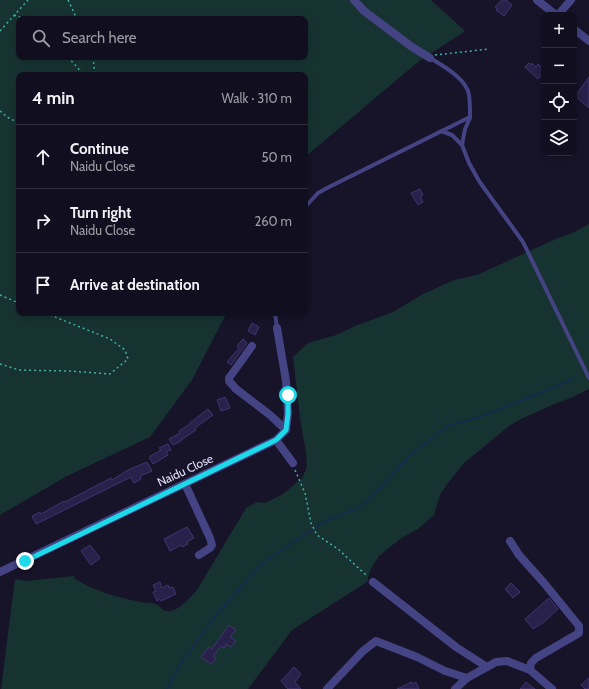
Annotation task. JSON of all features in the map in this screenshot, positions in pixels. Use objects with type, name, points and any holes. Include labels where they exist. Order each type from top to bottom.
[{"type":"street","points":[[354,0],[364,11],[412,47],[430,58]]},
{"type":"street","points":[[537,0],[553,12]]},
{"type":"street","points":[[560,12],[572,0]]},
{"type":"street","points":[[577,31],[589,40]]},
{"type":"street","points":[[277,328],[288,395],[286,430]]},
{"type":"street","points":[[252,346],[229,378],[229,381],[286,430]]},
{"type":"street","name":"Naidu Close","points":[[0,572],[276,440],[286,430]]},
{"type":"street","points":[[276,440],[292,463]]},
{"type":"street","points":[[185,484],[212,545],[199,555]]},
{"type":"street","points":[[510,541],[519,555],[579,626],[579,633],[536,658],[531,664],[530,670]]},
{"type":"street","points":[[373,582],[456,647],[487,667]]},
{"type":"street","points":[[327,689],[363,651],[376,641],[416,657],[445,671],[467,678]]},
{"type":"street","points":[[455,689],[467,678],[496,662],[507,661],[530,670],[552,689]]},
{"type":"lane","points":[[430,58],[457,77],[467,89],[469,94],[470,117],[465,129],[462,145]]},
{"type":"lane","points":[[308,204],[318,193],[327,188],[470,117]]},
{"type":"lane","points":[[441,131],[452,135],[462,145],[469,163],[479,181],[523,242],[589,378]]},
{"type":"lane","points":[[275,316],[277,328]]},
{"type":"path","points":[[0,31],[28,0]]},
{"type":"path","points":[[68,0],[76,16]]},
{"type":"path","points":[[430,58],[443,53],[489,49]]},
{"type":"path","points":[[71,60],[81,72]]},
{"type":"path","points":[[94,60],[95,72]]},
{"type":"path","points":[[0,110],[7,117],[16,122]]},
{"type":"path","points":[[0,295],[16,302]]},
{"type":"path","points":[[0,364],[19,370],[110,374],[128,359],[125,350],[110,339],[52,316]]},
{"type":"path","points":[[292,463],[301,486],[306,494],[311,523],[317,535],[338,549],[373,582]]},
{"type":"green space","points":[[0,0],[431,0],[465,31],[418,62],[308,154],[308,72],[16,72],[16,316],[226,316],[192,380],[150,437],[67,476],[0,515]]},
{"type":"green space","points":[[589,224],[589,389],[521,419],[509,426],[464,463],[440,495],[434,515],[418,529],[400,539],[379,556],[370,570],[367,582],[292,630],[248,689],[1,689],[15,579],[28,581],[74,576],[74,578],[81,583],[106,593],[140,602],[153,603],[166,611],[175,610],[197,590],[246,508],[257,502],[265,503],[283,494],[302,478],[307,466],[306,452],[301,425],[293,357],[308,343],[336,335],[355,326],[393,312],[423,294],[454,280],[477,275],[570,234]]},
{"type":"building","points":[[502,0],[506,0],[512,5],[504,16],[496,10],[497,8],[495,7]]},
{"type":"building","points":[[529,63],[531,65],[532,63],[536,67],[538,64],[541,67],[541,76],[538,79],[525,67]]},
{"type":"building","points":[[589,77],[589,108],[577,98],[577,93]]},
{"type":"building","points":[[420,189],[423,195],[420,196],[423,202],[418,205],[411,193]]},
{"type":"building","points":[[252,323],[259,327],[255,335],[248,331]]},
{"type":"building","points":[[243,339],[247,343],[231,365],[227,362],[239,348],[237,346]]},
{"type":"building","points":[[225,397],[230,408],[221,411],[217,400]]},
{"type":"building","points":[[208,409],[213,415],[195,428],[196,430],[173,445],[169,439],[180,433],[179,431]]},
{"type":"building","points":[[168,444],[171,450],[166,452],[168,455],[153,464],[149,457],[161,450],[159,448]]},
{"type":"building","points":[[147,462],[152,471],[140,476],[141,479],[134,483],[131,477],[36,524],[32,516],[40,512],[41,514],[64,501],[65,502],[111,478],[112,480],[128,470]]},
{"type":"building","points":[[187,527],[194,538],[187,542],[188,544],[182,547],[181,545],[170,551],[164,539]]},
{"type":"building","points":[[90,545],[100,558],[91,565],[81,551]]},
{"type":"building","points":[[160,582],[162,588],[168,585],[169,588],[173,587],[176,594],[161,601],[160,599],[157,601],[153,592],[156,591],[153,585]]},
{"type":"building","points":[[511,583],[520,592],[513,598],[505,589]]},
{"type":"building","points":[[549,598],[558,609],[544,622],[533,629],[525,619]]},
{"type":"building","points":[[229,625],[236,630],[230,637],[236,641],[231,647],[226,644],[224,648],[221,646],[213,656],[216,658],[211,664],[201,657],[209,647],[212,649]]},
{"type":"building","points":[[294,667],[301,674],[295,682],[301,689],[288,689],[281,681]]},
{"type":"building","points":[[589,678],[589,689],[585,689],[581,685]]},
{"type":"building","points":[[412,682],[413,684],[416,682],[419,689],[397,689]]},
{"type":"building","points":[[526,682],[535,689],[520,689]]},
{"type":"waterway","points":[[167,689],[178,668],[212,620],[259,566],[323,522],[360,507],[384,484],[411,454],[449,425],[470,420],[516,403],[573,379]]},
{"type":"route","points":[[25,561],[276,440],[286,430],[288,395]]}]
